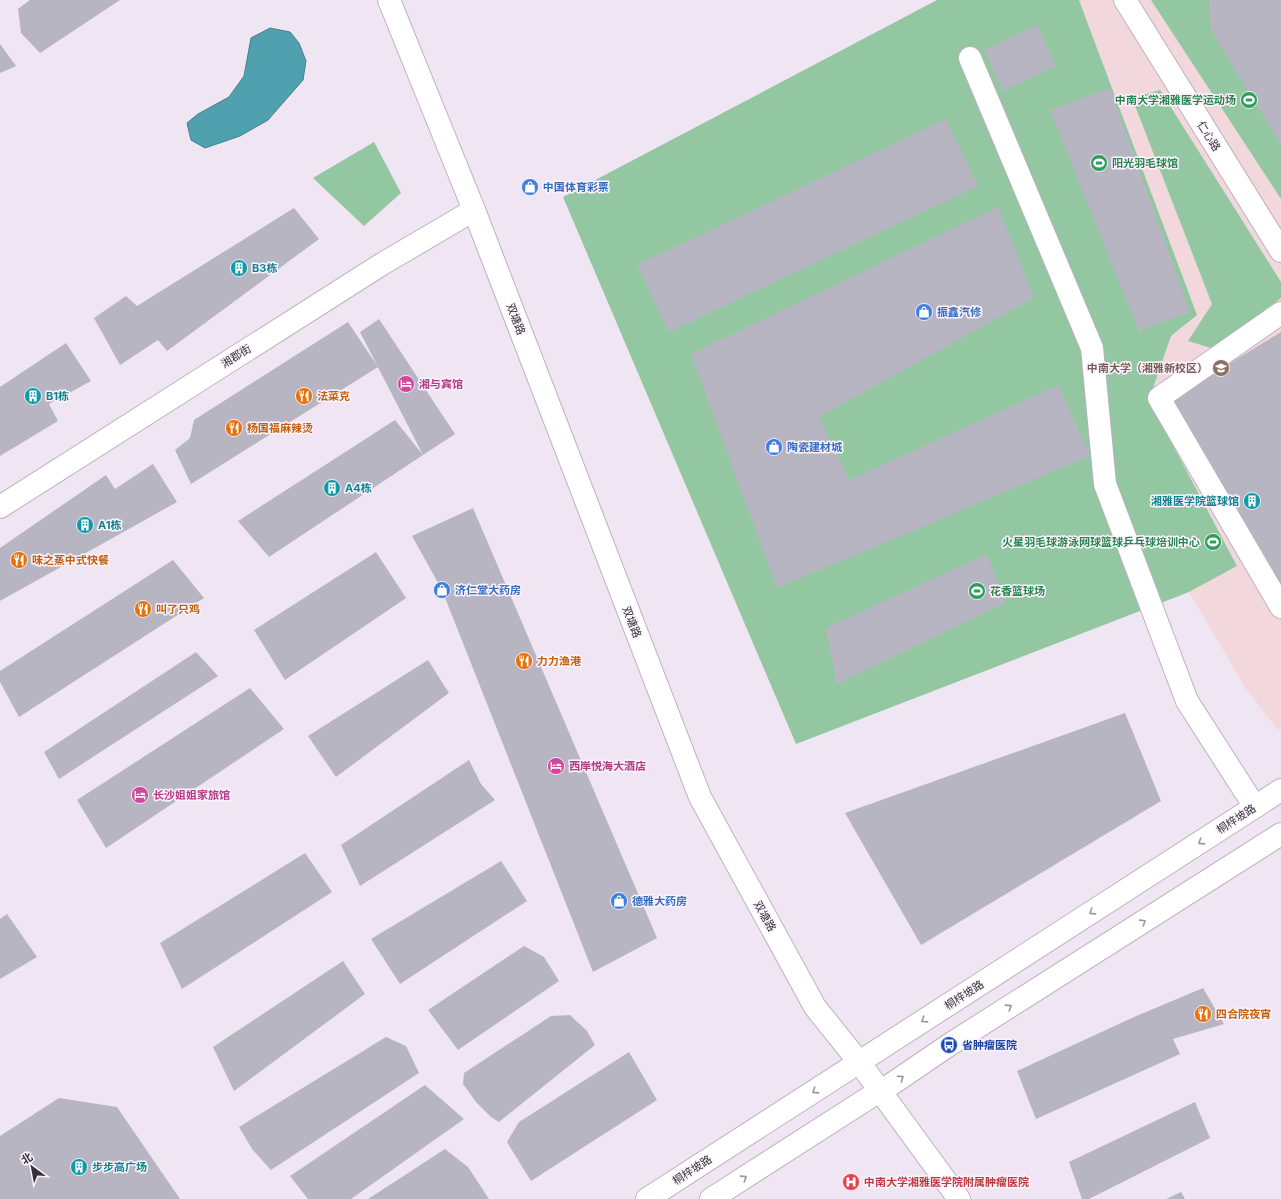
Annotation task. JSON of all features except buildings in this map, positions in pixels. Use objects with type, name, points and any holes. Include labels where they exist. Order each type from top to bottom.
[{"type":"street","name":"双塘路","points":[[389,0],[474,210],[700,797],[815,1007],[859,1062],[960,1199]]},
{"type":"street","name":"仁心路","points":[[1124,0],[1281,251]]},
{"type":"street","points":[[970,58],[1092,348],[1105,484],[1187,701],[1255,807]]},
{"type":"street","name":"湘郡街","points":[[0,506],[382,264],[474,210]]},
{"type":"street","points":[[1281,313],[1159,398],[1281,608]]},
{"type":"street","name":"桐梓坡路","points":[[647,1199],[1281,790]]},
{"type":"street","points":[[711,1199],[870,1096],[880,1092],[969,1032],[1281,834]]},
{"type":"shaded area","name":"中南大学（湘雅新校区）","points":[[1079,0],[1281,0],[1281,728],[1278,730],[1246,689],[1189,592],[1237,566],[1149,400],[1171,336],[1197,315]]},
{"type":"green space","points":[[937,0],[1079,0],[1197,315],[1171,336],[1149,400],[1237,566],[1189,592],[796,744],[563,197]]},
{"type":"green space","name":"中南大学湘雅医学运动场","points":[[1151,0],[1281,0],[1281,199]]},
{"type":"green space","points":[[1160,90],[1281,282],[1281,298],[1214,349],[1188,341],[1212,304],[1132,98]]},
{"type":"green space","points":[[374,142],[401,193],[364,226],[313,178]]},
{"type":"water","points":[[270,28],[290,32],[299,43],[306,61],[303,80],[268,120],[240,136],[205,148],[191,140],[187,123],[198,114],[229,97],[244,76],[251,38]]},
{"type":"place","name":"中南大学湘雅医学运动场","points":[[1249,100]]},
{"type":"place","name":"阳光羽毛球馆","points":[[1099,163]]},
{"type":"place","name":"中国体育彩票","points":[[530,187]]},
{"type":"place","name":"B3栋","points":[[239,268]]},
{"type":"place","name":"振鑫汽修","points":[[924,312]]},
{"type":"place","name":"中南大学（湘雅新校区）","points":[[1221,368]]},
{"type":"place","name":"湘与宾馆","points":[[406,384]]},
{"type":"place","name":"B1栋","points":[[33,396]]},
{"type":"place","name":"法菜克","points":[[304,396]]},
{"type":"place","name":"杨国福麻辣烫","points":[[234,428]]},
{"type":"place","name":"陶瓷建材城","points":[[774,447]]},
{"type":"place","name":"A4栋","points":[[332,488]]},
{"type":"place","name":"湘雅医学院篮球馆","points":[[1252,501]]},
{"type":"place","name":"A1栋","points":[[85,525]]},
{"type":"place","name":"火星羽毛球游泳网球篮球乒乓球培训中心","points":[[1213,542]]},
{"type":"place","name":"味之蒸中式快餐","points":[[19,560]]},
{"type":"place","name":"济仁堂大药房","points":[[442,590]]},
{"type":"place","name":"花香篮球场","points":[[977,591]]},
{"type":"place","name":"叫了只鸡","points":[[143,609]]},
{"type":"place","name":"力力渔港","points":[[524,661]]},
{"type":"place","name":"西岸悦海大酒店","points":[[556,766]]},
{"type":"place","name":"长沙姐姐家旅馆","points":[[140,795]]},
{"type":"place","name":"德雅大药房","points":[[619,901]]},
{"type":"place","name":"四合院夜宵","points":[[1203,1014]]},
{"type":"place","name":"省肿瘤医院","points":[[949,1045]]},
{"type":"place","name":"步步高广场","points":[[79,1167]]},
{"type":"place","name":"中南大学湘雅医学院附属肿瘤医院","points":[[851,1182]]}]
